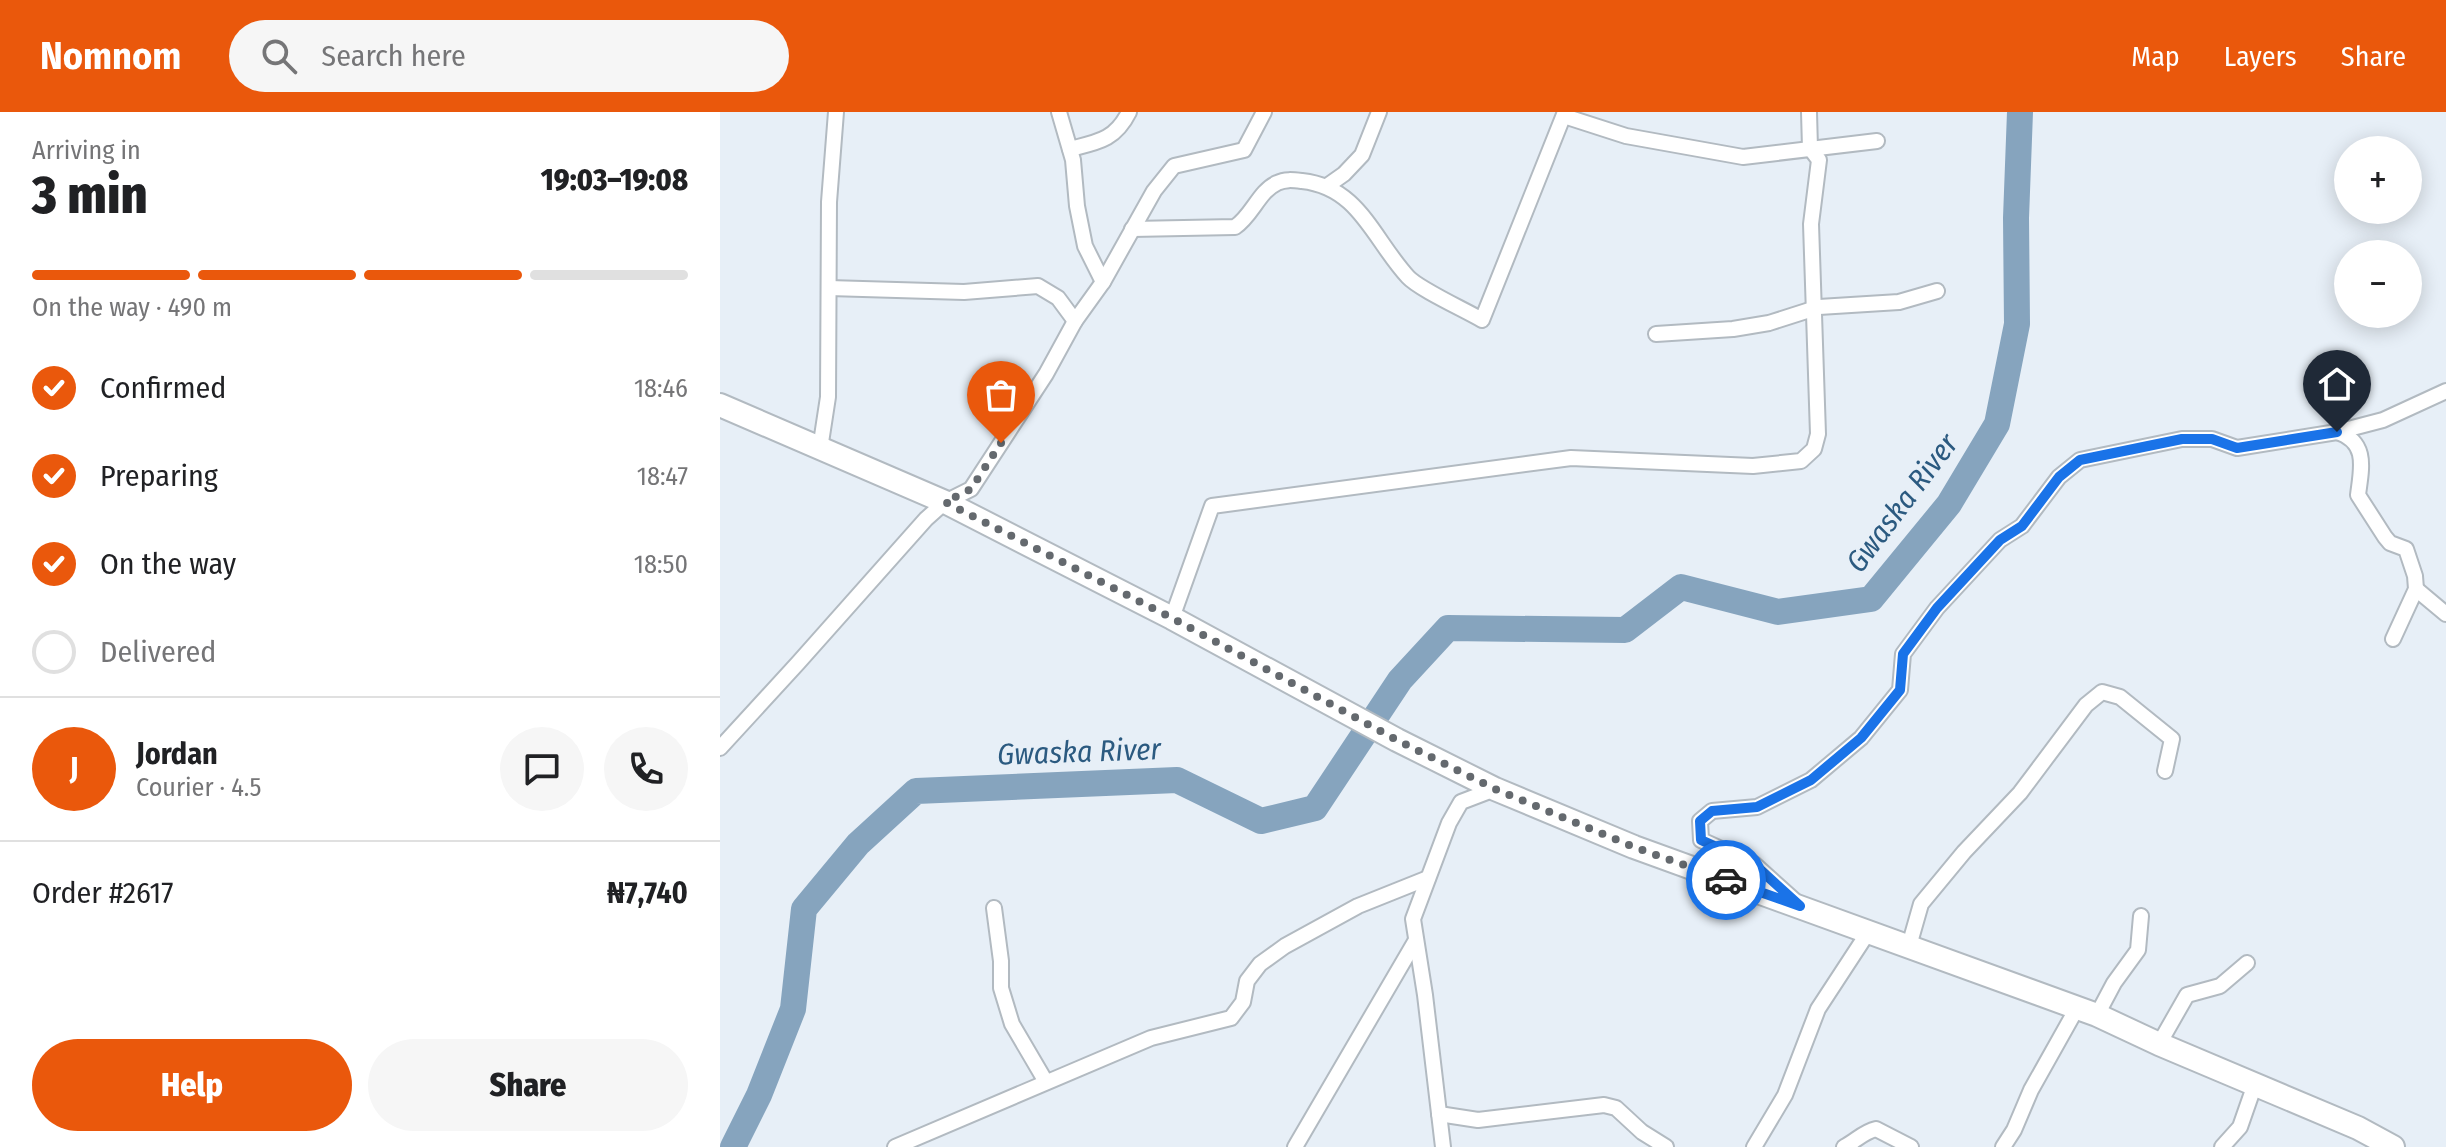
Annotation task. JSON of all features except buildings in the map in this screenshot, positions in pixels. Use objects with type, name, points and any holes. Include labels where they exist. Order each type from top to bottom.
[{"type":"main road","points":[[720,405],[945,502],[1495,789],[1634,847],[2087,1012],[2358,1128],[2393,1147]]},
{"type":"street","points":[[820,449],[828,397],[829,202],[836,112]]},
{"type":"street","points":[[1059,112],[1070,149],[1085,246],[1103,282]]},
{"type":"street","points":[[1070,149],[1097,143],[1115,134],[1129,112]]},
{"type":"street","points":[[720,748],[926,519],[945,502],[971,489],[1046,374],[1075,321],[1103,282],[1154,191],[1174,166],[1244,150],[1264,112]]},
{"type":"street","points":[[1327,186],[1362,155],[1379,112]]},
{"type":"street","points":[[1172,618],[1212,506],[1571,458],[1753,466],[1801,461],[1814,449],[1818,434],[1811,224],[1819,160],[1810,148],[1809,112]]},
{"type":"street","points":[[1132,229],[1235,227],[1278,182],[1289,180],[1327,186],[1346,198],[1358,211],[1409,279],[1482,320],[1564,114],[1626,136],[1743,157],[1877,141]]},
{"type":"street","points":[[829,288],[964,292],[1038,286],[1058,298],[1075,321]]},
{"type":"street","points":[[1656,334],[1757,325],[1814,310],[1899,302],[1937,291]]},
{"type":"street","points":[[1800,906],[1754,864],[1701,840],[1700,821],[1712,811],[1757,807],[1811,780],[1861,738],[1900,690],[1903,654],[1937,608],[2000,540],[2022,526],[2059,477],[2080,460],[2182,439],[2212,439],[2237,448],[2337,432],[2383,420],[2446,391]]},
{"type":"street","points":[[2337,432],[2346,435],[2359,452],[2363,467],[2358,495],[2390,543],[2406,549],[2415,576],[2416,589],[2393,639]]},
{"type":"street","points":[[2416,589],[2446,614]]},
{"type":"street","points":[[1909,946],[1921,904],[1964,852],[2020,793],[2086,705],[2102,692],[2120,697],[2172,739],[2165,771]]},
{"type":"street","points":[[1443,1147],[1413,919],[1449,823],[1461,802],[1495,789]]},
{"type":"street","points":[[895,1147],[929,1141],[1046,1082],[1151,1038],[1231,1018],[1243,1002],[1247,981],[1260,964],[1285,946],[1358,906],[1428,878]]},
{"type":"street","points":[[994,908],[1001,988],[1012,1024],[1046,1082]]},
{"type":"street","points":[[2003,1147],[2031,1090],[2087,1012],[2114,983],[2138,950],[2141,916]]},
{"type":"street","points":[[1754,1147],[1785,1095],[1818,1009],[1869,931]]},
{"type":"street","points":[[1295,1147],[1416,940]]},
{"type":"street","points":[[2159,1044],[2187,995],[2220,986],[2247,963]]},
{"type":"street","points":[[2222,1147],[2240,1127],[2255,1084]]},
{"type":"street","points":[[1439,1114],[1478,1120],[1604,1105],[1616,1108],[1642,1132],[1666,1147]]},
{"type":"street","points":[[1844,1147],[1865,1132],[1876,1129],[1911,1147]]},
{"type":"waterway","name":"Gwaska River","points":[[733,1147],[759,1095],[793,1009],[804,909],[858,844],[916,791],[1177,780],[1261,821],[1315,808],[1400,680],[1448,628],[1625,630],[1681,587],[1778,612],[1871,599],[1949,504],[1997,424],[2017,324],[2016,218],[2020,112]]},
{"type":"way so far","points":[[1001,443],[971,489],[945,502],[1495,789],[1634,847],[1726,880]]},
{"type":"route","points":[[1726,880],[1800,906],[1754,864],[1701,840],[1700,821],[1712,811],[1757,807],[1811,780],[1861,738],[1900,690],[1903,654],[1937,608],[2000,540],[2022,526],[2059,477],[2080,460],[2182,439],[2212,439],[2237,448],[2337,432]]}]
